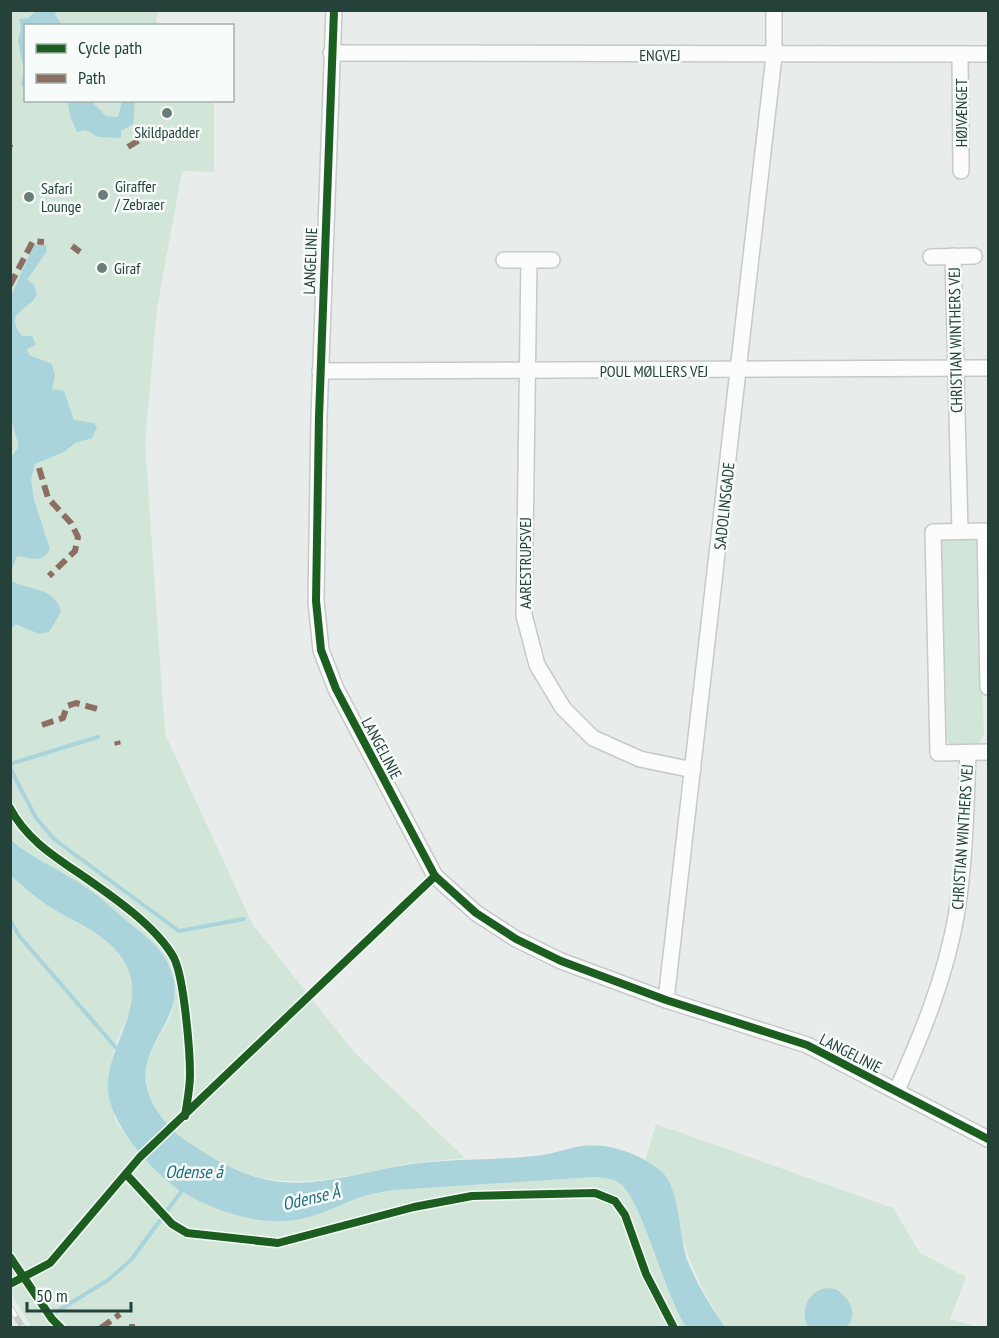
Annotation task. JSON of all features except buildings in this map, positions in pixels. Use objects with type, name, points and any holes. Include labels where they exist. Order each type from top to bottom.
[{"type":"street","name":"LANGELINIE","points":[[334,10],[320,371],[316,601],[321,650],[336,689],[435,876],[476,913],[516,939],[561,961],[666,1000],[807,1046],[897,1090],[988,1139]]},
{"type":"street","name":"SADOLINSGADE","points":[[666,1000],[774,56],[774,10]]},
{"type":"street","name":"ENGVEJ","points":[[331,53],[774,56],[988,54]]},
{"type":"street","name":"HØJVÆNGET","points":[[960,54],[961,171]]},
{"type":"street","name":"CHRISTIAN WINTHERS VEJ","points":[[931,256],[974,256]]},
{"type":"street","name":"CHRISTIAN WINTHERS VEJ","points":[[953,256],[954,368],[960,531]]},
{"type":"street","points":[[504,260],[552,260]]},
{"type":"street","name":"AARESTRUPSVEJ","points":[[528,260],[524,615],[537,665],[563,708],[593,738],[640,759],[693,770]]},
{"type":"street","name":"POUL MØLLERS VEJ","points":[[320,371],[739,371],[988,368]]},
{"type":"street","name":"CHRISTIAN WINTHERS VEJ","points":[[988,687],[985,531],[933,532],[938,753],[988,752]]},
{"type":"street","name":"CHRISTIAN WINTHERS VEJ","points":[[897,1090],[924,1033],[940,982],[956,917],[964,838],[968,753]]},
{"type":"green space","points":[[10,11],[158,11],[156,24],[24,24],[24,102],[214,102],[214,172],[182,171],[157,309],[145,442],[165,734],[253,925],[354,1052],[465,1158],[431,1161],[338,1178],[288,1181],[264,1178],[239,1171],[185,1140],[170,1127],[158,1111],[149,1092],[146,1072],[149,1057],[172,1010],[174,982],[86,887],[33,858],[11,839]]},
{"type":"green space","points":[[943,539],[974,539],[978,545],[984,734],[978,745],[950,745],[946,739],[940,544]]},
{"type":"green space","points":[[11,876],[49,906],[103,938],[117,950],[129,971],[133,990],[131,1008],[114,1048],[110,1074],[115,1120],[129,1140],[181,1191],[361,1197],[394,1190],[595,1177],[613,1180],[627,1191],[635,1206],[678,1313],[686,1327],[32,1328],[11,1293]]},
{"type":"green space","points":[[656,1124],[893,1208],[920,1253],[966,1277],[950,1319],[978,1327],[725,1327],[694,1270],[661,1171],[645,1161]]},
{"type":"water","points":[[36,11],[57,11],[55,15],[60,24],[24,24],[24,71],[18,41],[21,27],[19,19],[28,18]]},
{"type":"water","points":[[24,71],[24,90],[21,84]]},
{"type":"water","points":[[68,102],[92,102],[106,116],[118,117],[122,102],[135,102],[133,124],[121,131],[121,138],[98,137],[86,130],[77,132],[70,116]]},
{"type":"water","points":[[34,245],[46,245],[47,251],[27,280],[34,285],[37,294],[16,316],[17,328],[22,336],[32,336],[36,345],[27,349],[29,355],[52,364],[55,375],[52,389],[64,391],[74,420],[94,423],[97,427],[92,438],[75,443],[64,452],[35,464],[31,480],[34,500],[50,549],[44,557],[40,558],[17,556],[11,572],[11,457],[18,448],[18,443],[11,420],[11,296]]},
{"type":"water","points":[[10,580],[47,593],[58,604],[61,612],[49,632],[39,634],[16,624],[11,628]]},
{"type":"water","name":"Odense å","points":[[10,839],[28,853],[93,892],[150,941],[166,960],[175,988],[174,1000],[148,1059],[146,1084],[150,1097],[163,1119],[191,1144],[218,1161],[247,1174],[268,1180],[302,1183],[417,1163],[517,1158],[591,1145],[623,1151],[644,1159],[661,1171],[667,1179],[676,1201],[688,1262],[705,1296],[725,1327],[686,1327],[678,1313],[635,1206],[627,1191],[618,1182],[610,1179],[595,1177],[394,1190],[358,1198],[313,1216],[285,1221],[258,1220],[231,1214],[181,1191],[146,1160],[116,1118],[111,1103],[108,1090],[109,1075],[131,1002],[132,987],[129,972],[116,950],[106,941],[61,914],[11,876]]},
{"type":"water","points":[[836,1289],[851,1306],[851,1322],[847,1327],[808,1327],[805,1315],[807,1303],[819,1290]]},
{"type":"waterway","points":[[10,764],[98,737]]},
{"type":"waterway","points":[[10,768],[36,818],[55,840],[179,931],[244,919]]},
{"type":"waterway","points":[[10,920],[20,937],[118,1050]]},
{"type":"waterway","points":[[56,1312],[108,1280],[131,1260],[183,1189]]},
{"type":"railway","points":[[10,1307],[23,1328]]},
{"type":"marked path","points":[[128,147],[151,133],[179,131]]},
{"type":"marked path","points":[[10,285],[33,241],[44,242]]},
{"type":"marked path","points":[[72,246],[80,252]]},
{"type":"marked path","points":[[39,468],[48,498],[71,523],[78,537],[75,551],[49,576]]},
{"type":"marked path","points":[[42,725],[63,718],[67,706],[76,703],[101,710]]},
{"type":"marked path","points":[[117,741],[118,745]]},
{"type":"marked path","points":[[101,1328],[120,1314]]},
{"type":"cycle path","points":[[334,10],[319,417],[316,601],[321,650],[336,689],[435,876],[476,913],[516,939],[561,961],[666,1000],[807,1045],[988,1139]]},
{"type":"cycle path","points":[[10,808],[33,838],[133,913],[157,935],[174,958],[181,981],[189,1049],[190,1080],[185,1116]]},
{"type":"cycle path","points":[[10,1284],[50,1263],[140,1157],[435,876]]},
{"type":"cycle path","points":[[126,1174],[172,1224],[187,1233],[278,1243],[414,1207],[472,1196],[595,1193],[615,1201],[625,1215],[646,1274],[674,1328]]},
{"type":"cycle path","points":[[10,1257],[52,1319],[61,1328]]},
{"type":"place","name":"Skildpadder","points":[[167,113]]},
{"type":"place","name":"Giraffer / Zebraer","points":[[103,195]]},
{"type":"place","name":"Safari Lounge","points":[[29,197]]},
{"type":"place","name":"Giraf","points":[[102,268]]},
{"type":"water label","name":"Odense Å","points":[[311,1198]]}]
